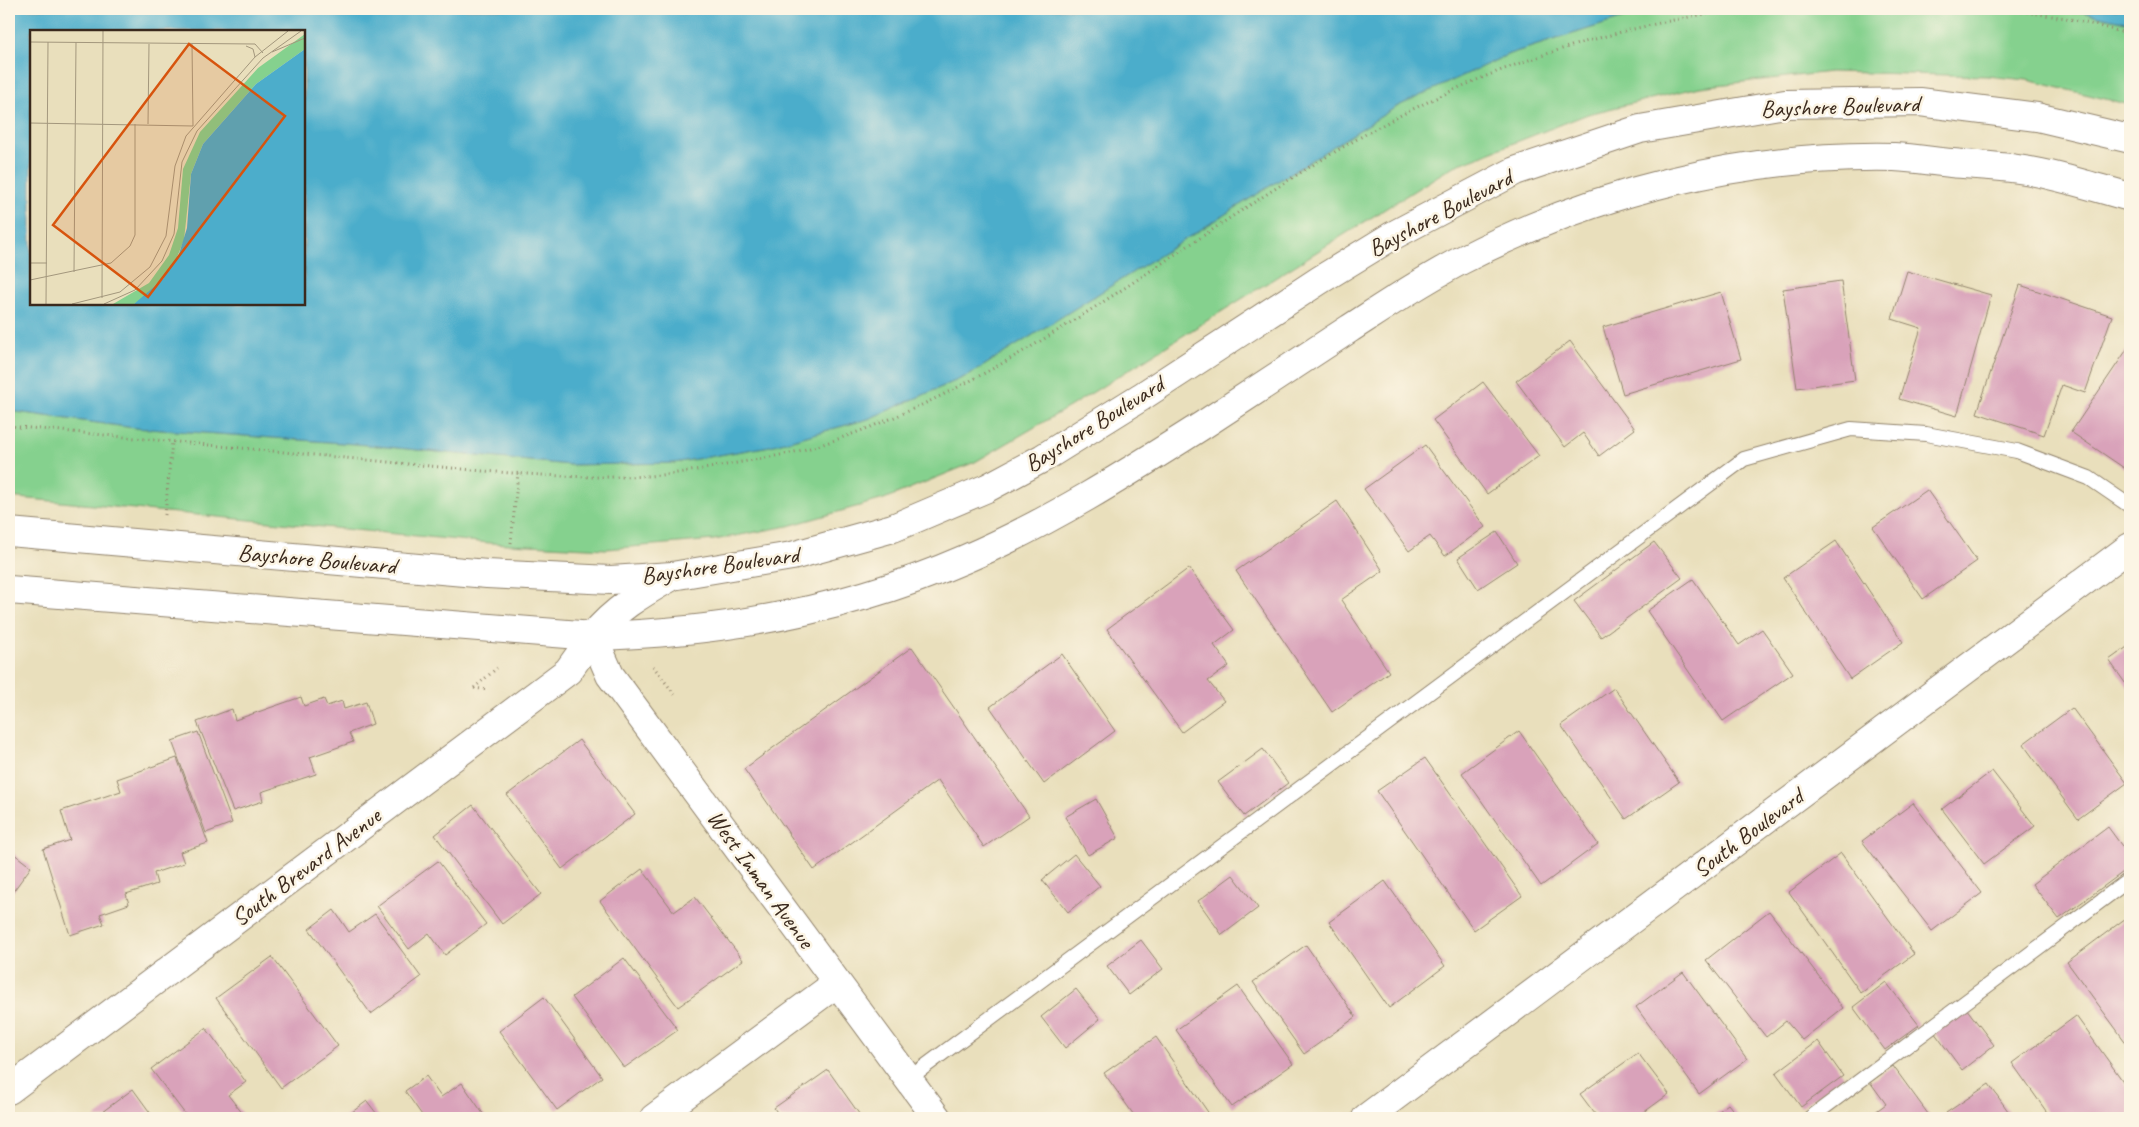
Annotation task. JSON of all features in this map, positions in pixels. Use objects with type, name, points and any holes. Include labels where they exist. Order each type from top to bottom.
[{"type":"main road","name":"Bayshore Boulevard","points":[[9,532],[487,574],[611,580],[672,576],[792,556],[857,539],[930,513],[987,488],[1043,458],[1320,280],[1392,236],[1516,171],[1640,129],[1785,104],[1920,102],[2037,117],[2130,139]]},
{"type":"main road","points":[[9,590],[593,636],[689,630],[779,617],[853,599],[962,561],[1034,526],[1103,488],[1397,298],[1461,260],[1577,210],[1634,192],[1694,175],[1773,163],[1896,157],[2021,169],[2130,197]]},
{"type":"main road","name":"South Boulevard","points":[[1366,1118],[2130,547]]},
{"type":"main road","name":"South Brevard Avenue","points":[[9,1090],[568,671],[603,624],[624,606],[672,576]]},
{"type":"main road","name":"West Inman Avenue","points":[[593,636],[610,674],[937,1118]]},
{"type":"main road","points":[[654,1118],[837,983]]},
{"type":"lane","points":[[908,1079],[1744,459],[1851,429],[1926,434],[2017,451],[2089,478],[2130,506]]},
{"type":"lane","points":[[1810,1118],[2130,879]]},
{"type":"path","points":[[9,426],[518,473],[660,475],[768,458],[827,443],[886,421],[979,378],[1307,170],[1385,123],[1441,95],[1502,70],[1622,30],[1678,17],[1736,9]]},
{"type":"path","points":[[2002,9],[2066,18],[2130,34]]},
{"type":"path","points":[[165,515],[172,442]]},
{"type":"path","points":[[510,543],[518,473]]},
{"type":"path","points":[[474,688],[497,668]]},
{"type":"green space","points":[[1666,9],[2068,9],[2130,23],[2130,105],[2027,80],[1987,76],[1830,72],[1700,87],[1588,114],[1452,167],[1071,406],[975,462],[884,499],[788,526],[714,540],[606,549],[490,543],[9,497],[9,411],[135,428],[357,444],[570,465],[674,463],[770,446],[868,419],[969,375],[1396,107],[1509,54],[1639,13]]},
{"type":"water","points":[[9,9],[1666,9],[1639,13],[1509,54],[1396,107],[969,375],[868,419],[770,446],[674,463],[570,465],[357,444],[135,428],[9,411]]},
{"type":"water","points":[[2068,9],[2130,9],[2130,23]]},
{"type":"building","points":[[1907,271],[1991,295],[1957,416],[1899,399],[1921,328],[1892,319]]},
{"type":"building","points":[[1841,281],[1855,380],[1797,388],[1783,289]]},
{"type":"building","points":[[2020,285],[2112,316],[2085,393],[2062,385],[2044,435],[1977,413]]},
{"type":"building","points":[[1721,292],[1741,359],[1623,394],[1603,327]]},
{"type":"building","points":[[1570,341],[1635,429],[1599,456],[1583,433],[1565,447],[1516,381]]},
{"type":"building","points":[[2130,345],[2130,472],[2071,432]]},
{"type":"building","points":[[1483,382],[1539,456],[1487,494],[1433,420]]},
{"type":"building","points":[[1425,445],[1485,527],[1445,556],[1430,536],[1409,551],[1364,489]]},
{"type":"building","points":[[1927,490],[1977,561],[1923,599],[1873,527]]},
{"type":"building","points":[[1337,501],[1383,571],[1341,600],[1389,672],[1332,712],[1236,571]]},
{"type":"building","points":[[1497,532],[1517,563],[1478,589],[1458,558]]},
{"type":"building","points":[[1836,541],[1903,642],[1850,679],[1783,578]]},
{"type":"building","points":[[1654,542],[1682,578],[1601,637],[1574,601]]},
{"type":"building","points":[[1189,568],[1234,630],[1214,645],[1229,666],[1208,681],[1224,701],[1182,732],[1107,629]]},
{"type":"building","points":[[1693,579],[1739,645],[1762,629],[1793,673],[1723,721],[1647,611]]},
{"type":"building","points":[[2130,645],[2130,690],[2109,660]]},
{"type":"building","points":[[912,647],[1029,816],[984,847],[938,780],[814,870],[744,769]]},
{"type":"building","points":[[1062,654],[1115,731],[1044,784],[990,707]]},
{"type":"building","points":[[1614,688],[1679,782],[1626,819],[1561,725]]},
{"type":"building","points":[[301,697],[304,706],[324,699],[327,706],[342,701],[344,709],[366,702],[373,724],[349,733],[353,742],[310,757],[316,774],[261,792],[263,801],[233,811],[197,722],[232,709],[235,720]]},
{"type":"building","points":[[2072,708],[2127,783],[2078,819],[2023,744]]},
{"type":"building","points":[[1519,731],[1598,844],[1541,886],[1462,773]]},
{"type":"building","points":[[198,732],[232,823],[206,833],[172,741]]},
{"type":"building","points":[[579,740],[635,814],[562,869],[507,795]]},
{"type":"building","points":[[1263,749],[1288,783],[1244,816],[1218,782]]},
{"type":"building","points":[[177,758],[208,843],[180,852],[184,863],[154,873],[157,884],[126,894],[129,904],[100,914],[104,924],[70,935],[43,849],[70,840],[61,811],[121,791],[117,779]]},
{"type":"building","points":[[1425,758],[1522,896],[1474,930],[1377,791]]},
{"type":"building","points":[[1992,771],[2035,826],[1984,864],[1942,809]]},
{"type":"building","points":[[1096,799],[1118,838],[1088,855],[1065,817]]},
{"type":"building","points":[[1913,803],[1982,893],[1932,931],[1862,841]]},
{"type":"building","points":[[473,805],[541,894],[502,924],[435,835]]},
{"type":"building","points":[[2108,827],[2130,857],[2130,867],[2059,919],[2032,884]]},
{"type":"building","points":[[9,850],[31,867],[9,897]]},
{"type":"building","points":[[1841,853],[1914,954],[1861,993],[1789,892]]},
{"type":"building","points":[[1074,854],[1100,886],[1068,912],[1042,880]]},
{"type":"building","points":[[438,861],[486,924],[445,955],[429,933],[409,949],[377,906]]},
{"type":"building","points":[[642,869],[674,912],[695,897],[743,960],[678,1007],[600,901]]},
{"type":"building","points":[[1233,875],[1258,908],[1222,935],[1198,901]]},
{"type":"building","points":[[1385,881],[1445,966],[1389,1008],[1329,922]]},
{"type":"building","points":[[334,910],[349,932],[375,914],[421,977],[371,1014],[309,929]]},
{"type":"building","points":[[1769,911],[1843,1008],[1802,1040],[1786,1021],[1766,1037],[1706,960]]},
{"type":"building","points":[[2130,915],[2130,1048],[2067,962]]},
{"type":"building","points":[[1141,940],[1163,969],[1129,995],[1107,966]]},
{"type":"building","points":[[1306,945],[1356,1017],[1304,1054],[1253,982]]},
{"type":"building","points":[[272,957],[338,1046],[281,1088],[216,998]]},
{"type":"building","points":[[624,958],[678,1030],[624,1068],[572,997]]},
{"type":"building","points":[[1683,972],[1747,1059],[1699,1094],[1636,1007]]},
{"type":"building","points":[[1886,982],[1919,1025],[1885,1050],[1853,1007]]},
{"type":"building","points":[[1238,986],[1293,1064],[1232,1107],[1176,1030]]},
{"type":"building","points":[[1076,989],[1100,1019],[1065,1048],[1041,1017]]},
{"type":"building","points":[[544,997],[602,1077],[557,1110],[499,1031]]},
{"type":"building","points":[[1966,1008],[1994,1045],[1962,1070],[1934,1032]]},
{"type":"building","points":[[2076,1016],[2130,1091],[2130,1114],[2124,1118],[2051,1118],[2012,1063]]},
{"type":"building","points":[[206,1028],[246,1082],[228,1095],[243,1114],[237,1118],[188,1118],[151,1069]]},
{"type":"building","points":[[1156,1037],[1212,1118],[1136,1118],[1104,1073]]},
{"type":"building","points":[[1818,1041],[1843,1076],[1801,1107],[1776,1073]]},
{"type":"building","points":[[1638,1053],[1669,1094],[1636,1118],[1598,1118],[1580,1094]]},
{"type":"building","points":[[1893,1066],[1931,1118],[1867,1118],[1886,1104],[1870,1082]]},
{"type":"building","points":[[828,1070],[862,1118],[781,1118],[774,1108]]},
{"type":"building","points":[[426,1076],[441,1097],[462,1083],[486,1118],[424,1118],[405,1091]]},
{"type":"building","points":[[1989,1084],[2013,1118],[1950,1118],[1946,1113]]},
{"type":"building","points":[[133,1089],[154,1118],[94,1118]]},
{"type":"building","points":[[367,1101],[380,1118],[344,1118]]},
{"type":"building","points":[[1728,1104],[1739,1118],[1710,1118]]},
{"type":"building","points":[[1092,1113],[1095,1118],[1084,1118]]}]
